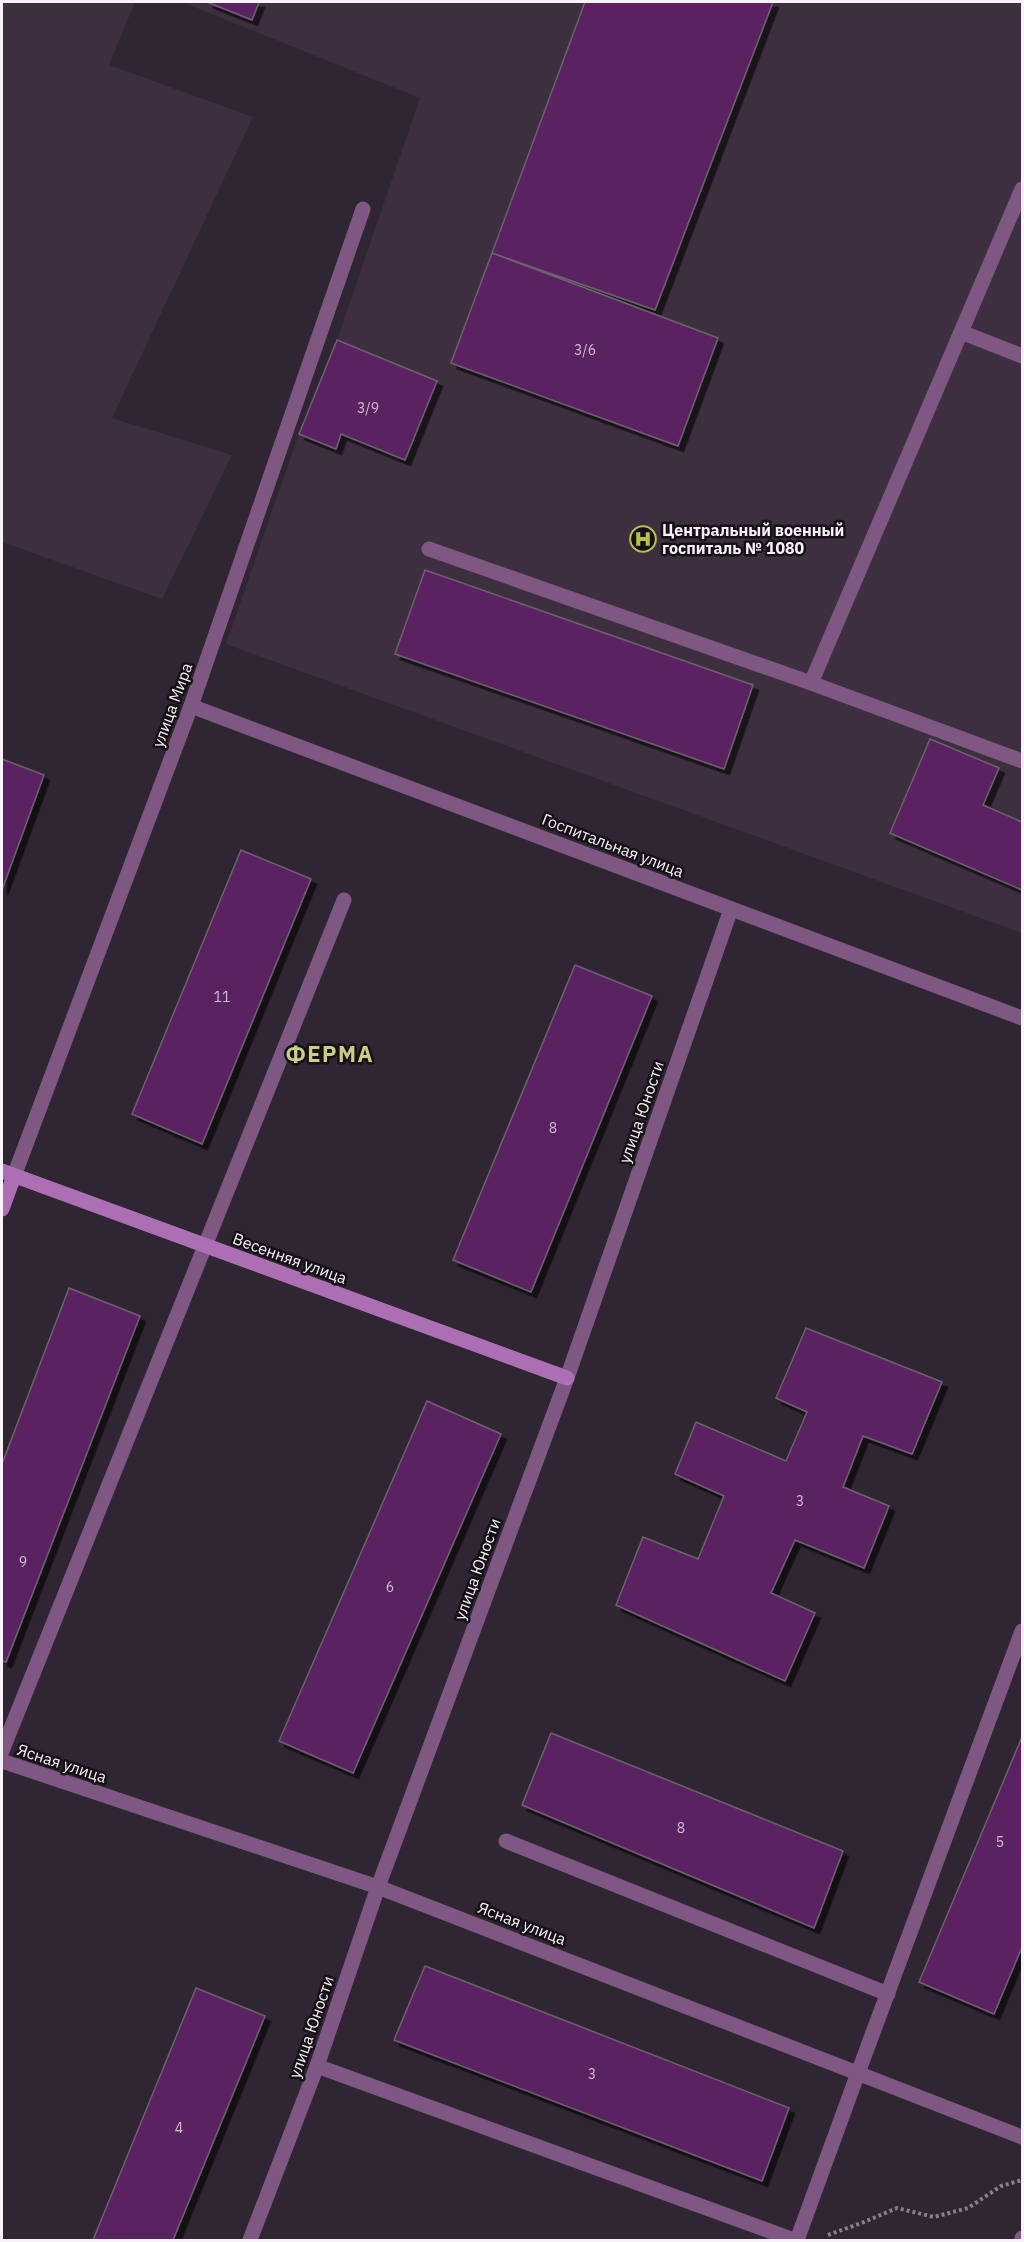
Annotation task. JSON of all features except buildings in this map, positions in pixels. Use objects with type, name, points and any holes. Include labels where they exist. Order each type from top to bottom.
[{"type":"street","points":[[811,683],[1023,189]]},
{"type":"street","name":"улица Мира","points":[[2,1209],[8,1174],[191,706],[363,209]]},
{"type":"street","points":[[961,332],[1023,356]]},
{"type":"street","points":[[429,549],[811,683],[1023,761]]},
{"type":"street","name":"Госпитальная улица","points":[[191,706],[1023,1018]]},
{"type":"street","points":[[2,1751],[344,900]]},
{"type":"street","name":"улица Юности","points":[[249,2241],[317,2066],[378,1887],[567,1378],[731,909]]},
{"type":"street","name":"Весенняя улица","points":[[8,1174],[567,1378]]},
{"type":"street","points":[[317,2066],[796,2241],[1023,1631]]},
{"type":"street","name":"Ясная улица","points":[[2,1761],[378,1887],[1023,2137]]},
{"type":"street","points":[[506,1841],[888,1994]]},
{"type":"path","points":[[822,2237],[897,2208],[934,2217],[968,2208],[1001,2186],[1023,2180]]},
{"type":"shaded area","points":[[2,2],[135,2],[109,65],[253,117],[112,418],[232,455],[162,599],[2,542]]},
{"type":"shaded area","name":"Центральный военный госпиталь № 1080","points":[[182,2],[1022,2],[1022,933],[226,644],[299,434],[337,340],[420,98]]},
{"type":"place","name":"Центральный военный госпиталь № 1080","points":[[643,539]]},
{"type":"district","name":"ФЕРМА","points":[[330,1053]]}]
